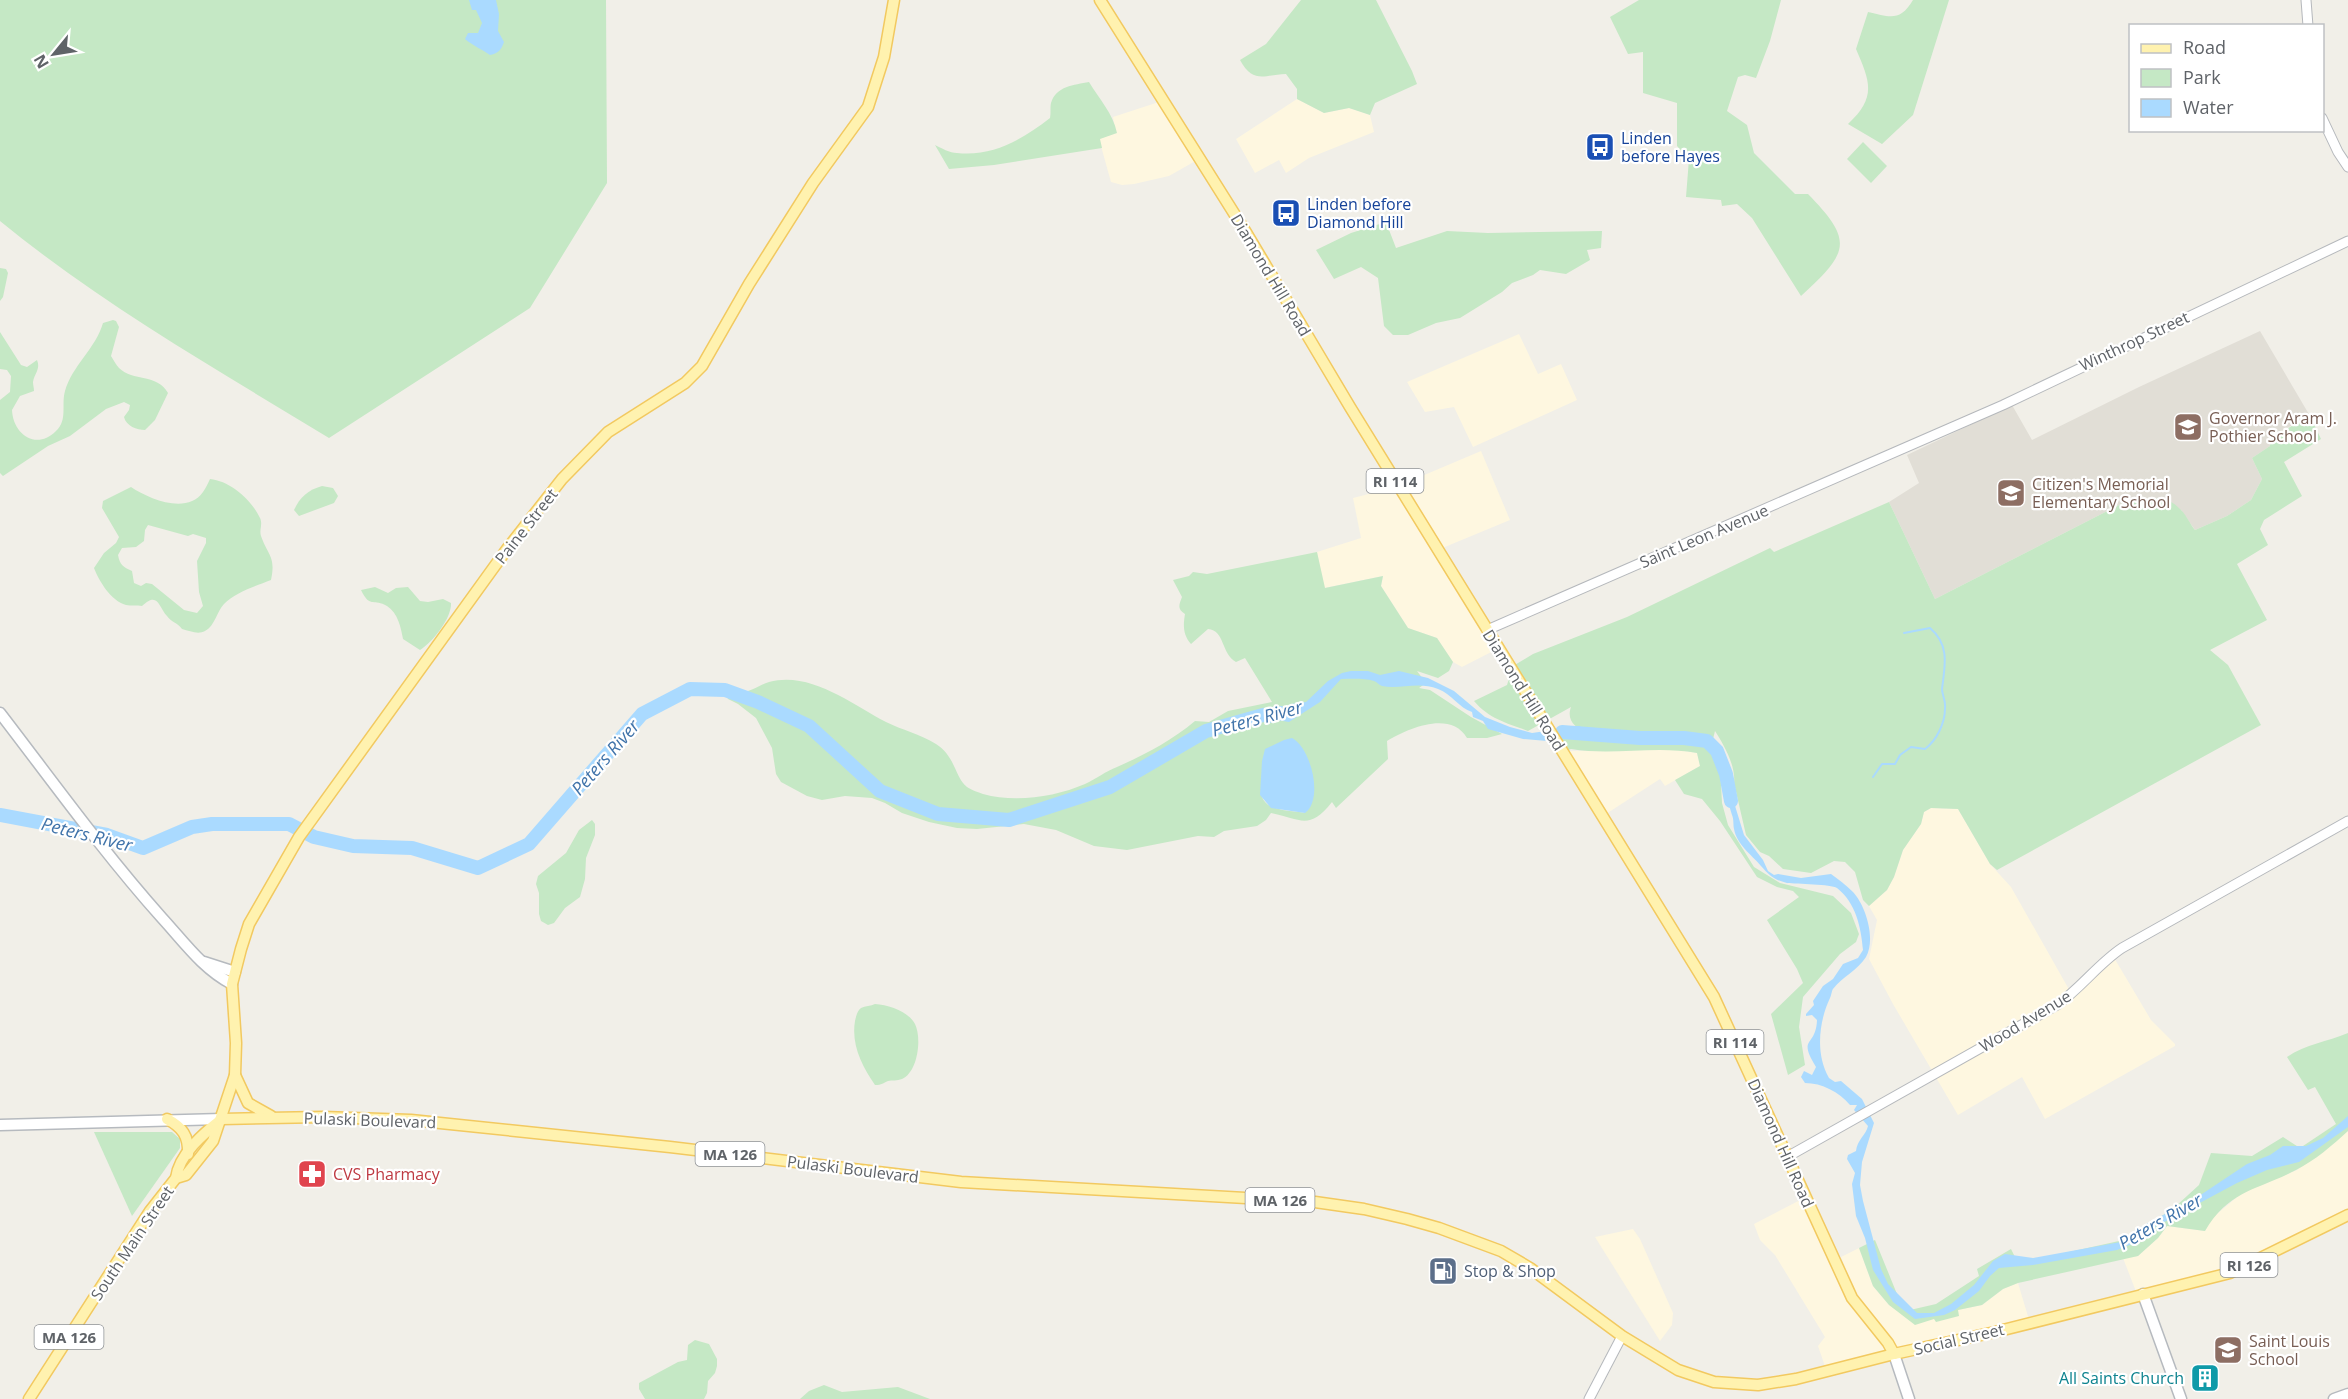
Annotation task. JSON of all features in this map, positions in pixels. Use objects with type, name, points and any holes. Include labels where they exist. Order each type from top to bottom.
[{"type":"main road","name":"Paine Street","points":[[222,1119],[235,1075],[237,1043],[232,984],[235,972],[249,924],[305,826],[507,549],[562,479],[608,432],[685,383],[702,366],[749,284],[808,192],[868,107],[884,57],[894,0]]},
{"type":"main road","name":"Diamond Hill Road","points":[[1100,0],[1714,997],[1852,1298],[1888,1343],[1909,1399]]},
{"type":"main road","points":[[0,713],[132,884],[199,959],[215,975],[232,984]]},
{"type":"main road","points":[[199,959],[235,972]]},
{"type":"main road","points":[[235,1075],[248,1103],[274,1118]]},
{"type":"main road","name":"Pulaski Boulevard","points":[[0,1125],[167,1119],[323,1117],[411,1120],[670,1147],[961,1182],[1319,1202],[1353,1207],[1439,1228],[1501,1251],[1577,1303]]},
{"type":"main road","points":[[167,1119],[184,1132],[188,1141],[188,1154]]},
{"type":"main road","name":"South Main Street","points":[[176,1178],[177,1168],[203,1133],[222,1119]]},
{"type":"main road","name":"South Main Street","points":[[29,1399],[139,1227],[176,1178],[186,1174],[205,1152],[213,1141],[222,1119]]},
{"type":"main road","name":"Social Street","points":[[1577,1303],[1622,1336],[1666,1364],[1689,1375],[1714,1382],[1758,1385],[1796,1379],[1894,1354],[1995,1332],[2230,1273],[2348,1215]]},
{"type":"main road","points":[[2143,1294],[2181,1399]]},
{"type":"main road","points":[[2334,1399],[2348,1394]]},
{"type":"street","points":[[2306,0],[2308,24]]},
{"type":"street","points":[[2324,122],[2348,167]]},
{"type":"street","name":"Winthrop Street","points":[[1920,442],[2348,241]]},
{"type":"street","name":"Saint Leon Avenue","points":[[1487,630],[1920,442]]},
{"type":"street","name":"Wood Avenue","points":[[1787,1157],[2058,1005],[2122,948],[2348,821]]},
{"type":"street","points":[[1589,1399],[1622,1336]]},
{"type":"shaded area","points":[[1297,99],[1324,113],[1349,108],[1370,115],[1374,132],[1309,158],[1286,173],[1279,160],[1255,173],[1236,139]]},
{"type":"shaded area","points":[[1162,101],[1199,159],[1169,176],[1134,184],[1122,185],[1111,182],[1099,139],[1116,133],[1113,117]]},
{"type":"shaded area","points":[[2260,331],[2310,416],[2270,437],[2270,446],[2252,458],[2262,479],[2251,500],[2227,516],[2195,530],[2181,510],[2123,503],[1935,599],[1889,502],[1919,483],[1907,455],[2012,405],[2032,440]]},
{"type":"shaded area","points":[[1519,334],[1538,374],[1561,364],[1577,400],[1473,447],[1454,407],[1425,412],[1407,382]]},
{"type":"shaded area","points":[[1481,451],[1510,520],[1440,549],[1501,647],[1462,667],[1453,662],[1437,638],[1408,628],[1381,586],[1383,576],[1324,588],[1317,552],[1361,538],[1353,498],[1396,487]]},
{"type":"shaded area","points":[[1665,748],[1697,753],[1700,766],[1665,786],[1660,779],[1606,814],[1564,751],[1654,750]]},
{"type":"shaded area","points":[[1931,808],[1958,809],[1990,864],[2011,887],[2071,993],[2113,956],[2151,1020],[2175,1046],[2045,1119],[2022,1077],[1958,1115],[1869,959],[1877,920],[1869,906],[1887,890],[1903,850],[1921,824],[1924,812]]},
{"type":"shaded area","points":[[2348,1131],[2348,1214],[2245,1267],[2137,1294],[2123,1258],[2138,1256],[2158,1238],[2167,1226],[2205,1231],[2212,1218],[2242,1193],[2297,1170]]},
{"type":"shaded area","points":[[1808,1196],[1846,1280],[1894,1351],[1826,1369],[1818,1346],[1825,1337],[1775,1255],[1760,1240],[1754,1224]]},
{"type":"shaded area","points":[[1633,1229],[1640,1239],[1673,1313],[1672,1325],[1660,1341],[1595,1237]]},
{"type":"shaded area","points":[[1859,1248],[1873,1286],[1889,1305],[1936,1321],[1958,1310],[1982,1305],[2003,1289],[2018,1283],[2030,1323],[1900,1352],[1856,1295],[1841,1257]]},
{"type":"green space","points":[[0,0],[606,0],[607,183],[530,308],[329,438],[119,308],[0,221]]},
{"type":"green space","points":[[1301,0],[1376,0],[1417,84],[1375,103],[1370,115],[1349,108],[1324,113],[1297,99],[1297,89],[1286,74],[1254,75],[1245,68],[1240,60],[1266,44]]},
{"type":"green space","points":[[1639,0],[1781,0],[1770,41],[1756,78],[1745,75],[1738,77],[1727,111],[1747,125],[1754,153],[1795,194],[1808,194],[1823,210],[1839,235],[1840,246],[1836,257],[1829,268],[1801,296],[1752,218],[1737,204],[1722,206],[1721,200],[1686,197],[1689,159],[1677,146],[1677,103],[1643,93],[1643,52],[1628,54],[1610,17]]},
{"type":"green space","points":[[1913,0],[1949,0],[1913,115],[1882,144],[1848,124],[1863,106],[1868,89],[1865,71],[1856,49],[1868,12],[1888,16],[1899,15]]},
{"type":"green space","points":[[1089,82],[1109,113],[1117,133],[1100,139],[1102,148],[994,165],[949,169],[935,145],[951,152],[970,154],[1007,145],[1050,118],[1051,103],[1057,93],[1066,87]]},
{"type":"green space","points":[[1863,142],[1887,166],[1871,183],[1847,159]]},
{"type":"green space","points":[[1386,222],[1396,248],[1447,231],[1488,233],[1602,231],[1601,248],[1587,250],[1590,260],[1566,274],[1540,270],[1512,283],[1502,292],[1460,318],[1436,323],[1408,335],[1393,335],[1384,326],[1378,278],[1361,267],[1334,279],[1316,250],[1351,233]]},
{"type":"green space","points":[[0,268],[6,269],[8,273],[0,301]]},
{"type":"green space","points":[[113,320],[119,327],[111,356],[119,368],[131,375],[158,383],[168,393],[155,420],[145,430],[132,427],[124,417],[130,405],[124,402],[106,409],[70,436],[48,446],[3,476],[0,473],[0,400],[10,392],[11,376],[7,370],[0,369],[0,332],[21,365],[27,367],[37,360],[38,369],[33,382],[34,391],[20,396],[12,410],[13,419],[21,432],[27,437],[41,440],[60,427],[68,382],[95,341],[103,323]]},
{"type":"green space","points":[[2310,416],[2321,439],[2284,462],[2302,496],[2264,520],[2260,529],[2268,545],[2237,564],[2267,620],[2210,650],[2228,665],[2261,725],[1997,870],[1990,864],[1958,809],[1931,808],[1924,812],[1921,824],[1903,850],[1887,890],[1869,906],[1863,900],[1855,872],[1845,862],[1834,861],[1811,873],[1783,869],[1769,856],[1760,852],[1746,835],[1731,763],[1715,731],[1713,739],[1706,745],[1714,752],[1720,765],[1722,803],[1728,825],[1754,867],[1780,883],[1833,896],[1851,913],[1859,934],[1856,942],[1840,954],[1803,997],[1799,1027],[1805,1065],[1788,1075],[1771,1014],[1803,983],[1767,920],[1799,897],[1793,891],[1777,887],[1757,877],[1720,821],[1702,799],[1684,794],[1675,780],[1700,766],[1697,753],[1666,750],[1587,751],[1571,749],[1565,751],[1559,741],[1562,738],[1586,734],[1571,720],[1571,707],[1528,731],[1492,716],[1474,701],[1507,685],[1513,666],[1533,654],[1627,617],[1770,548],[1774,552],[1889,502],[1935,599],[2123,503],[2154,498],[2168,501],[2181,510],[2195,530],[2227,516],[2251,500],[2262,479],[2252,458],[2270,446],[2270,438]]},
{"type":"green space","points":[[210,479],[232,487],[251,504],[261,520],[261,536],[273,566],[271,580],[234,596],[222,607],[208,629],[197,633],[182,629],[169,618],[155,600],[142,606],[121,603],[106,590],[94,568],[119,537],[102,508],[103,501],[131,487],[157,500],[178,504],[188,503],[203,492]],"holes":[[[148,525],[188,536],[193,534],[206,538],[206,543],[197,561],[199,592],[203,606],[197,613],[184,610],[152,584],[146,583],[141,586],[134,583],[132,571],[122,565],[118,555],[122,548],[136,547],[144,541]]]},
{"type":"green space","points":[[322,486],[333,488],[338,496],[334,503],[299,516],[294,510],[299,501],[309,492]]},
{"type":"green space","points":[[1317,552],[1325,588],[1383,576],[1381,586],[1408,628],[1437,638],[1453,662],[1449,671],[1438,678],[1417,671],[1426,683],[1419,688],[1430,690],[1502,734],[1487,738],[1467,738],[1451,725],[1440,723],[1417,727],[1387,741],[1388,759],[1336,808],[1332,802],[1311,820],[1297,820],[1271,813],[1257,826],[1224,831],[1214,837],[1198,836],[1127,850],[1094,846],[1056,830],[1024,824],[977,829],[957,828],[902,813],[872,798],[845,796],[822,800],[807,796],[781,782],[776,774],[772,748],[756,718],[728,699],[726,694],[748,691],[769,682],[785,680],[815,685],[886,722],[936,744],[951,760],[963,783],[973,790],[995,797],[1008,798],[1035,797],[1061,792],[1085,784],[1148,752],[1195,721],[1209,722],[1228,711],[1272,702],[1245,658],[1236,662],[1231,658],[1217,633],[1208,629],[1191,644],[1186,637],[1185,614],[1179,607],[1182,597],[1173,580],[1189,576],[1193,572],[1207,574]],"holes":[[[1262,785],[1305,813],[1282,810],[1268,805],[1261,794]]]},
{"type":"green space","points":[[375,587],[388,593],[396,588],[408,587],[420,601],[443,599],[451,603],[445,623],[420,650],[403,639],[398,621],[391,609],[383,604],[370,601],[361,590]]},
{"type":"green space","points":[[592,820],[595,824],[595,835],[586,858],[585,879],[580,897],[565,908],[554,923],[548,925],[541,921],[539,914],[539,893],[536,884],[538,876],[566,853],[579,830]]},
{"type":"green space","points":[[875,1004],[898,1010],[912,1019],[917,1030],[918,1046],[915,1062],[907,1075],[900,1080],[875,1085],[859,1055],[854,1030],[860,1009]]},
{"type":"green space","points":[[2348,1033],[2348,1131],[2303,1166],[2234,1199],[2214,1217],[2205,1231],[2167,1226],[2158,1238],[2138,1256],[2018,1283],[2003,1289],[1982,1305],[1958,1310],[1959,1316],[1936,1322],[1934,1319],[1915,1325],[1889,1305],[1873,1286],[1859,1248],[1875,1240],[1897,1294],[1910,1310],[1936,1304],[1979,1276],[1977,1269],[2011,1249],[2016,1259],[2033,1260],[2128,1239],[2176,1206],[2199,1185],[2211,1153],[2252,1156],[2283,1137],[2300,1148],[2336,1124],[2315,1087],[2308,1090],[2287,1057],[2309,1046]]},
{"type":"green space","points":[[94,1132],[172,1132],[180,1139],[180,1148],[132,1216]]},
{"type":"green space","points":[[695,1340],[709,1344],[717,1359],[715,1373],[708,1381],[704,1399],[645,1399],[639,1389],[639,1383],[678,1362],[687,1360],[688,1345]]},
{"type":"green space","points":[[824,1385],[842,1392],[898,1387],[930,1399],[800,1399],[809,1391]]},
{"type":"water","points":[[469,0],[496,0],[499,14],[498,31],[504,42],[496,53],[490,55],[465,39],[468,33],[478,33],[482,23],[476,10],[472,10]]},
{"type":"water","points":[[1351,671],[1368,671],[1380,675],[1399,671],[1428,678],[1454,691],[1485,717],[1532,733],[1567,726],[1580,726],[1581,728],[1578,734],[1547,741],[1523,739],[1488,729],[1483,721],[1473,717],[1472,712],[1438,689],[1423,686],[1388,687],[1362,679],[1341,679],[1320,702],[1289,722],[1277,720],[1270,723],[1263,711],[1282,710],[1291,704],[1306,702],[1328,681]]},
{"type":"water","points":[[1292,738],[1305,752],[1313,774],[1314,797],[1305,813],[1271,808],[1260,795],[1265,749]]},
{"type":"water","points":[[1726,783],[1728,783],[1744,835],[1763,860],[1768,871],[1774,875],[1801,878],[1831,874],[1853,892],[1865,914],[1870,932],[1869,950],[1863,962],[1833,990],[1823,1017],[1820,1048],[1829,1078],[1835,1082],[1841,1081],[1862,1099],[1874,1123],[1862,1162],[1860,1185],[1863,1201],[1881,1269],[1888,1284],[1917,1313],[1934,1313],[1951,1304],[1974,1285],[1993,1261],[2005,1254],[2033,1258],[2126,1241],[2140,1233],[2141,1227],[2202,1194],[2247,1164],[2270,1155],[2283,1146],[2306,1146],[2323,1138],[2348,1116],[2348,1127],[2299,1162],[2267,1170],[2237,1183],[2153,1228],[2132,1244],[2117,1250],[2033,1265],[1999,1268],[1979,1291],[1955,1310],[1944,1315],[1915,1319],[1893,1302],[1873,1270],[1865,1238],[1856,1216],[1852,1184],[1855,1173],[1847,1159],[1848,1155],[1856,1151],[1868,1126],[1854,1110],[1857,1105],[1850,1105],[1835,1092],[1824,1087],[1805,1083],[1801,1077],[1804,1071],[1812,1075],[1816,1067],[1808,1046],[1814,1035],[1817,1020],[1812,1015],[1806,1016],[1806,1014],[1814,1005],[1813,1001],[1823,986],[1833,979],[1843,964],[1858,958],[1863,950],[1856,916],[1849,901],[1837,888],[1787,883],[1775,879],[1767,872],[1738,840]]},
{"type":"waterway","points":[[1873,777],[1882,764],[1895,764],[1900,755],[1911,747],[1925,749],[1937,736],[1944,719],[1945,705],[1942,689],[1945,656],[1941,641],[1930,628],[1904,633]]},
{"type":"waterway","name":"Peters River","points":[[0,815],[107,835],[143,848],[192,827],[212,824],[289,824],[314,837],[353,846],[412,848],[478,868],[529,844],[642,714],[690,689],[725,690],[758,702],[809,726],[880,791],[938,814],[1009,820],[1110,787],[1206,731],[1263,715],[1281,713]]},
{"type":"waterway","name":"Peters River","points":[[1562,732],[1707,741],[1717,751],[1726,774],[1731,801]]},
{"type":"place","name":"Linden before Hayes","points":[[1600,147]]},
{"type":"place","name":"Linden before Diamond Hill","points":[[1286,213]]},
{"type":"place","name":"Governor Aram J. Pothier School","points":[[2188,427]]},
{"type":"place","name":"Citizen's Memorial Elementary School","points":[[2011,493]]},
{"type":"place","name":"CVS Pharmacy","points":[[312,1174]]},
{"type":"place","name":"Stop & Shop","points":[[1443,1271]]},
{"type":"place","name":"Saint Louis School","points":[[2228,1350]]},
{"type":"place","name":"All Saints Church","points":[[2205,1378]]}]
